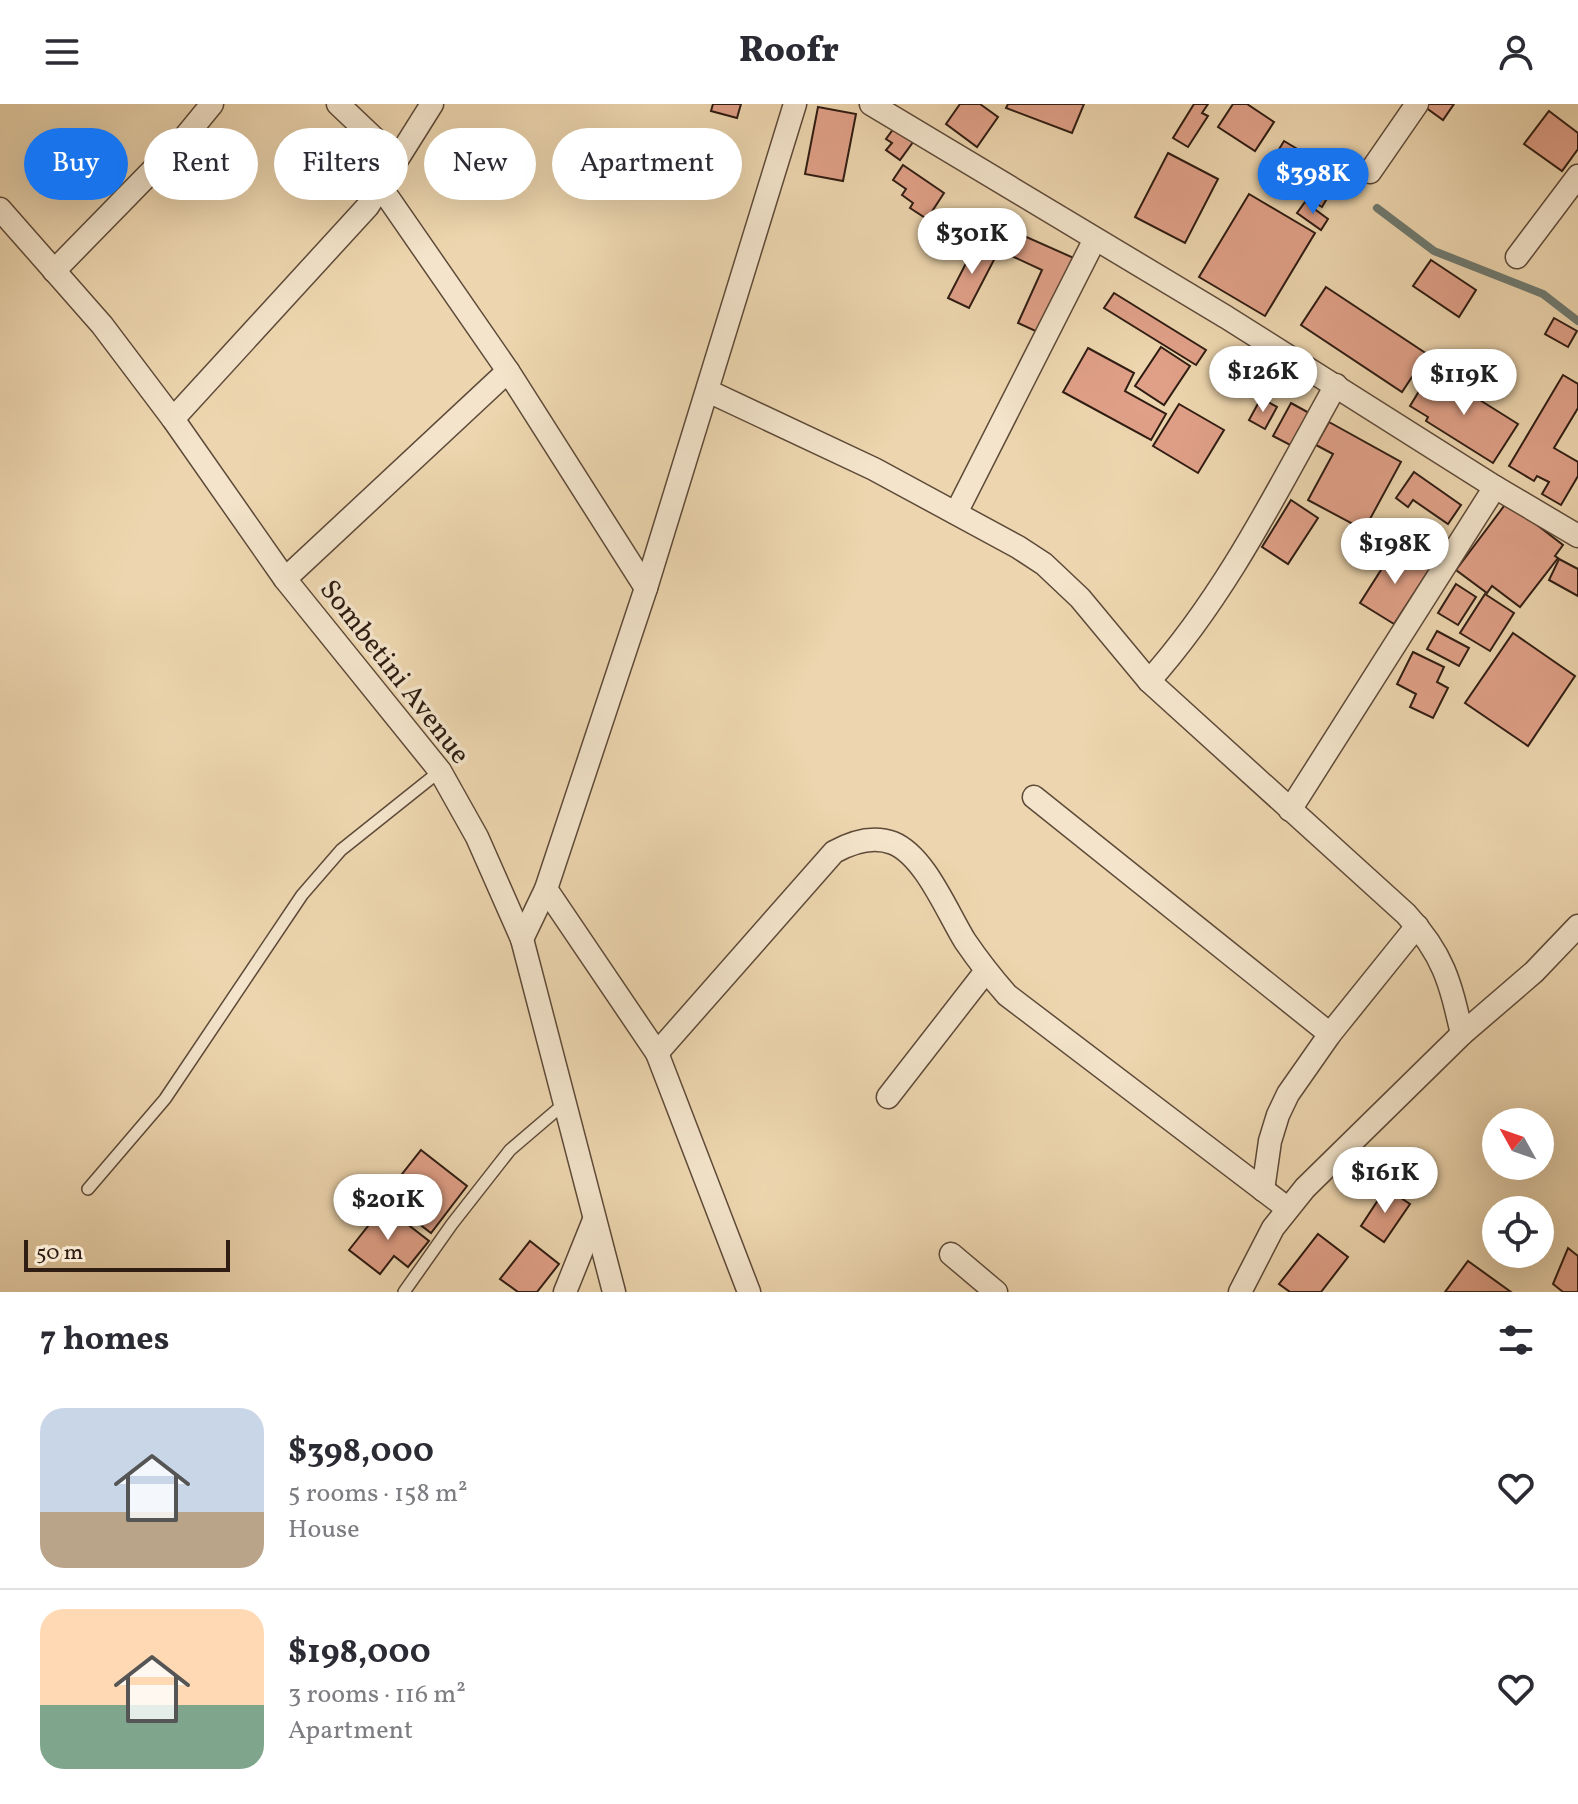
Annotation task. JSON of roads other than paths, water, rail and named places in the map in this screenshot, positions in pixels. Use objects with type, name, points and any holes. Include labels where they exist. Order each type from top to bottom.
[{"type":"street","points":[[54,271],[185,137],[212,104]]},
{"type":"street","points":[[338,104],[363,128]]},
{"type":"street","points":[[408,141],[432,104]]},
{"type":"street","points":[[522,939],[546,889],[646,588],[795,104]]},
{"type":"street","points":[[871,104],[1336,385],[1578,536]]},
{"type":"street","points":[[1370,172],[1417,104]]},
{"type":"street","points":[[1517,257],[1578,176]]},
{"type":"street","points":[[173,419],[372,200]]},
{"type":"street","points":[[390,200],[508,371],[646,588]]},
{"type":"street","name":"Sombetini Avenue","points":[[0,209],[102,325],[173,419],[285,579],[440,771],[477,837],[522,939],[614,1292]]},
{"type":"street","points":[[956,513],[1095,239]]},
{"type":"street","points":[[285,579],[508,371]]},
{"type":"street","points":[[1149,681],[1185,639],[1226,581],[1336,385]]},
{"type":"street","points":[[708,391],[874,469],[1018,547],[1061,579],[1149,681],[1417,926],[1441,960],[1451,986],[1462,1034]]},
{"type":"street","points":[[1290,810],[1495,487]]},
{"type":"street","points":[[1034,797],[1330,1034]]},
{"type":"street","points":[[657,1053],[834,852],[852,842],[871,839],[892,843],[914,857],[986,971],[1007,995],[1287,1208]]},
{"type":"street","points":[[546,889],[657,1053],[749,1292]]},
{"type":"street","points":[[1263,1190],[1270,1141],[1288,1094],[1330,1034],[1417,926]]},
{"type":"street","points":[[1240,1292],[1258,1253],[1287,1208],[1462,1034],[1534,972],[1578,926]]},
{"type":"street","points":[[888,1097],[986,971]]},
{"type":"street","points":[[565,1292],[594,1220]]},
{"type":"street","points":[[951,1254],[996,1292]]},
{"type":"lane","points":[[88,1189],[165,1099],[302,895],[341,850],[440,771]]},
{"type":"lane","points":[[404,1292],[510,1150],[565,1102]]},
{"type":"waterway","points":[[1377,208],[1434,251],[1543,294],[1578,321]]}]
